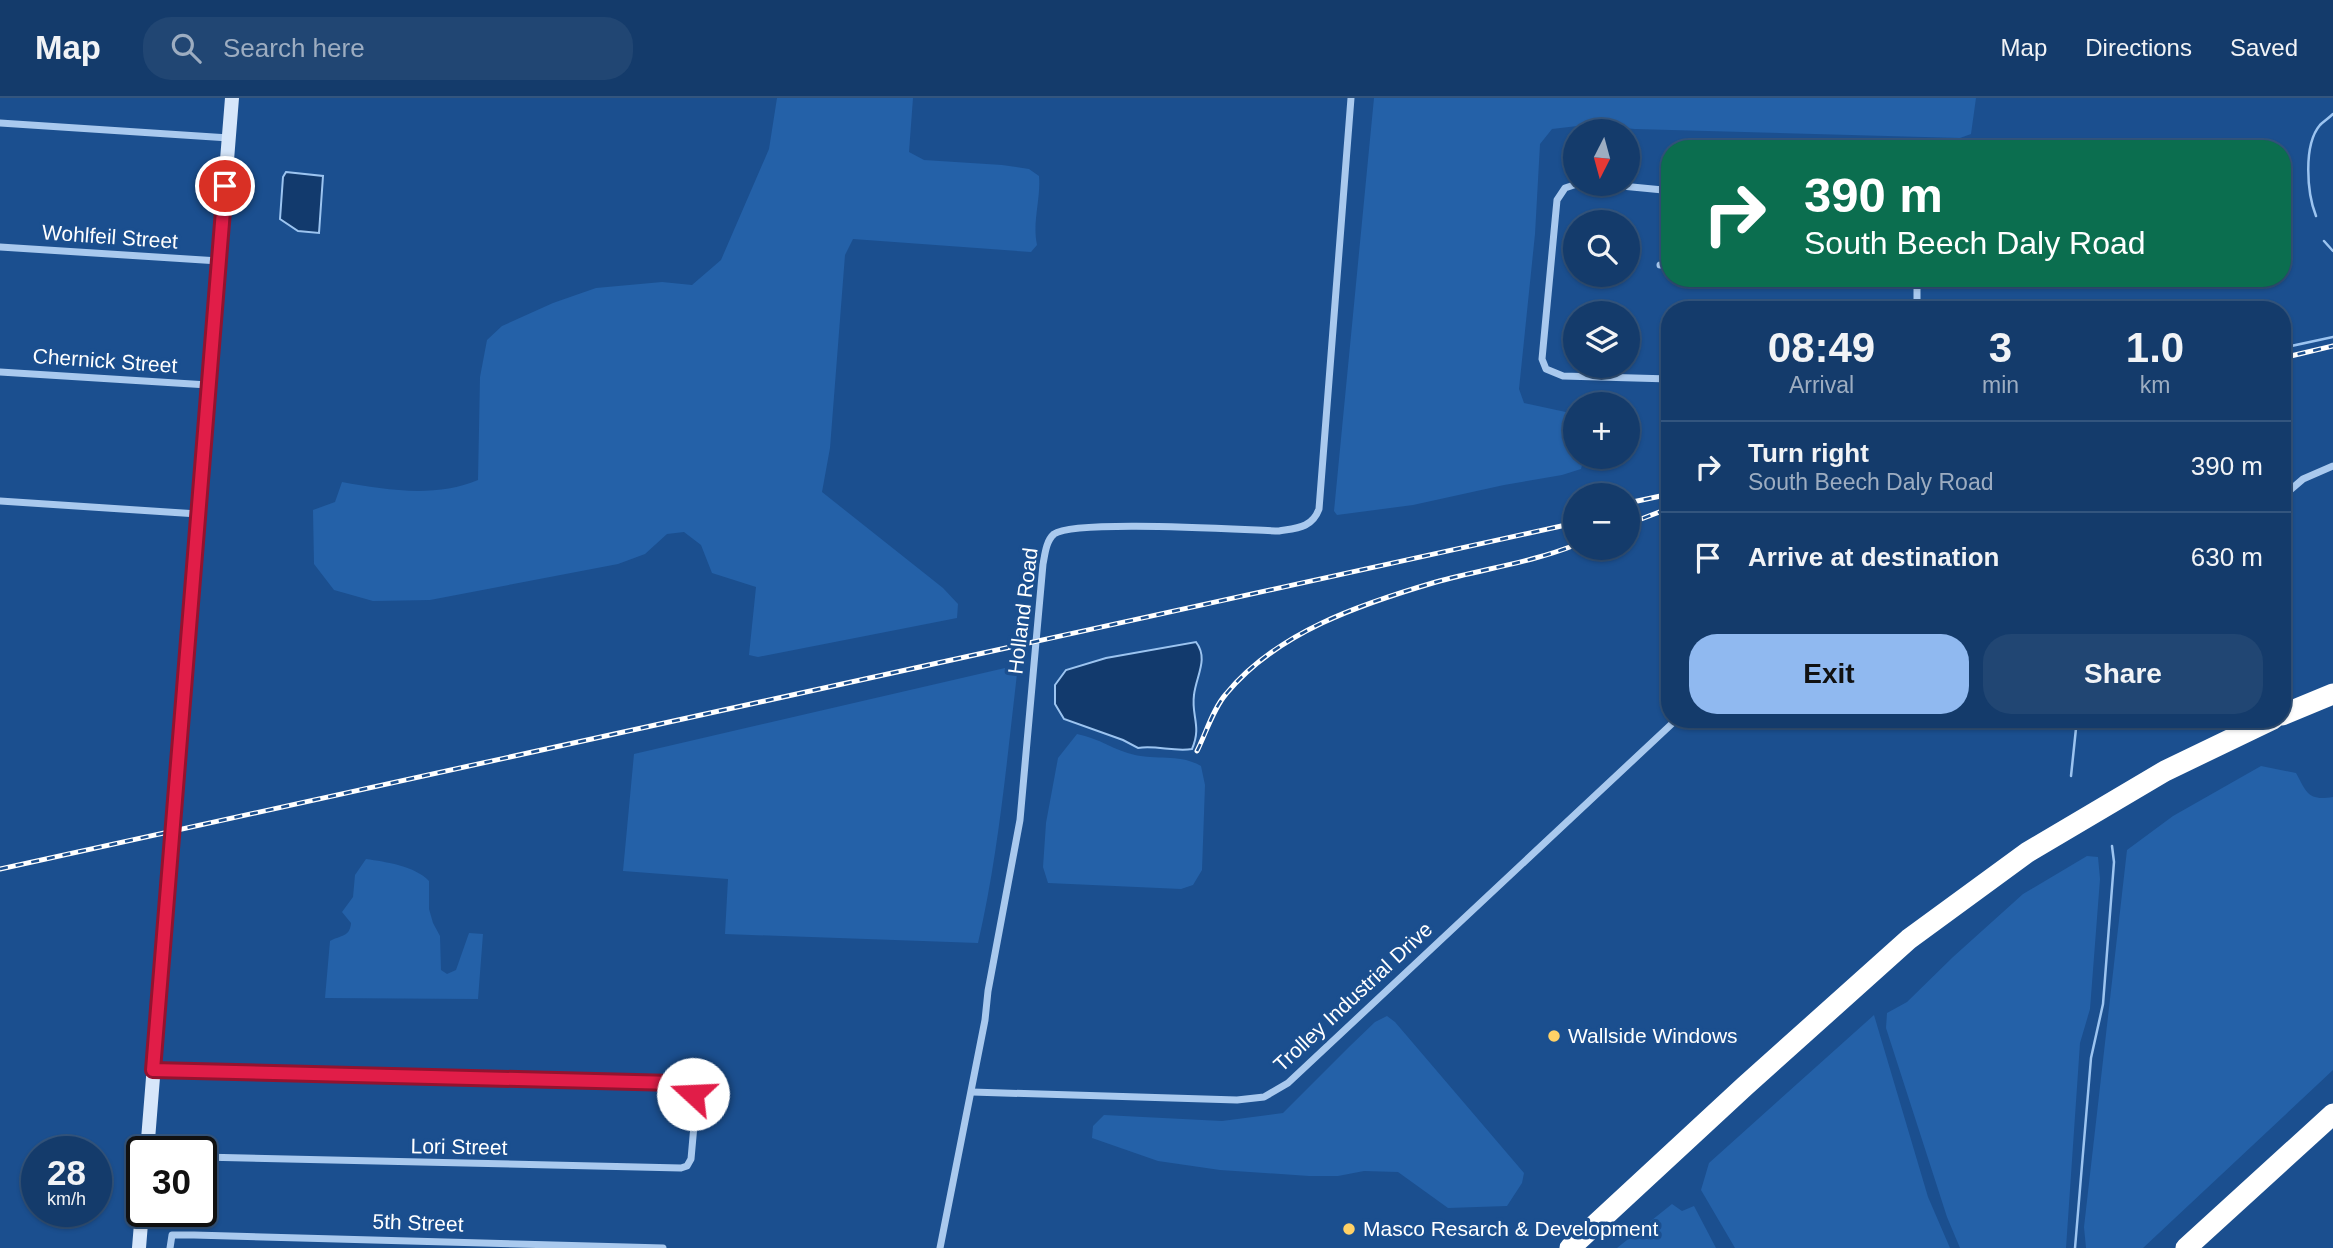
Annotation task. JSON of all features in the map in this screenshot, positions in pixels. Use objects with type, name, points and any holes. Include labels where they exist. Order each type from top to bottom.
[{"type":"highway","points":[[2291,711],[2333,694]]},
{"type":"highway","points":[[1570,1248],[1745,1086],[1920,930],[2028,852],[2165,771],[2254,728]]},
{"type":"highway","points":[[2186,1248],[2333,1114]]},
{"type":"street","points":[[148,1136],[232,98]]},
{"type":"street","name":"Holland Road","points":[[940,1248],[972,1092],[1020,820],[1043,564],[1049,539],[1056,532],[1093,526],[1279,531],[1304,527],[1315,519],[1319,509],[1351,98]]},
{"type":"street","points":[[0,123],[229,138]]},
{"type":"street","points":[[1640,188],[1661,190]]},
{"type":"street","points":[[1563,191],[1557,200],[1542,359],[1546,369],[1563,376],[1661,379]]},
{"type":"street","name":"Wohlfeil Street","points":[[0,247],[219,261]]},
{"type":"street","name":"Chernick Street","points":[[0,372],[208,385]]},
{"type":"street","points":[[2291,489],[2303,479],[2333,467]]},
{"type":"street","points":[[0,501],[198,514]]},
{"type":"street","name":"Trolley Industrial Drive","points":[[972,1092],[1237,1100],[1264,1097],[1272,1093],[1288,1083],[1667,728]]},
{"type":"street","name":"Lori Street","points":[[153,1070],[684,1084],[690,1087],[694,1098],[690,1163],[681,1168],[217,1157]]},
{"type":"street","points":[[139,1248],[141,1227]]},
{"type":"street","name":"5th Street","points":[[170,1248],[172,1236],[400,1244],[663,1248]]},
{"type":"shaded area","points":[[777,98],[913,98],[909,152],[924,160],[1002,165],[1029,169],[1039,176],[1035,228],[1037,245],[1031,252],[853,239],[845,255],[830,448],[822,492],[943,588],[958,604],[957,618],[758,657],[749,655],[756,587],[712,573],[701,545],[684,532],[667,534],[645,554],[618,564],[430,600],[373,601],[334,590],[314,564],[313,510],[335,502],[342,482],[393,490],[428,491],[462,486],[478,480],[480,377],[487,340],[502,326],[553,303],[596,288],[662,282],[692,285],[721,260],[769,149]]},
{"type":"shaded area","points":[[1374,98],[1976,98],[1971,134],[1960,138],[1640,129],[1640,119],[1563,119],[1563,128],[1552,129],[1540,144],[1535,234],[1519,389],[1524,403],[1563,411],[1563,469],[1581,469],[1413,505],[1337,515],[1334,511]]},
{"type":"shaded area","points":[[286,172],[323,176],[319,233],[298,231],[280,219],[283,177]]},
{"type":"shaded area","points":[[1196,642],[1202,661],[1193,702],[1196,734],[1192,749],[1138,748],[1064,719],[1055,704],[1055,685],[1066,670],[1106,658]]},
{"type":"shaded area","points":[[1018,665],[997,840],[978,943],[725,934],[728,879],[623,871],[634,754]]},
{"type":"shaded area","points":[[1077,734],[1128,753],[1185,760],[1201,766],[1205,785],[1202,870],[1193,885],[1181,889],[1048,883],[1043,867],[1046,823],[1058,758]]},
{"type":"shaded area","points":[[2261,766],[2296,773],[2309,794],[2318,798],[2333,797],[2333,1070],[2143,1248],[2086,1248],[2084,1227],[2127,850],[2173,816]]},
{"type":"shaded area","points":[[2087,856],[2098,857],[2100,879],[2090,1009],[2080,1043],[2066,1248],[1960,1248],[1947,1217],[1886,1028],[1887,1013],[1907,1002],[2023,894]]},
{"type":"shaded area","points":[[366,859],[408,868],[429,881],[429,909],[440,936],[441,970],[447,974],[456,970],[469,933],[483,934],[478,999],[325,998],[330,941],[349,931],[351,923],[342,912],[353,897],[355,875]]},
{"type":"shaded area","points":[[1874,1015],[1928,1197],[1950,1248],[1735,1248],[1701,1190],[1709,1163]]},
{"type":"shaded area","points":[[1387,1016],[1524,1173],[1522,1183],[1507,1206],[1448,1208],[1398,1172],[1364,1171],[1338,1176],[1309,1176],[1220,1170],[1158,1161],[1092,1138],[1093,1126],[1104,1115],[1222,1121],[1283,1113],[1375,1022]]},
{"type":"shaded area","points":[[1672,1204],[1682,1211],[1694,1206],[1716,1248],[1617,1248]]},
{"type":"waterway","points":[[2316,216],[2310,195],[2308,169],[2311,144],[2320,125],[2333,114]]},
{"type":"waterway","points":[[2324,241],[2333,251]]},
{"type":"waterway","points":[[2291,346],[2333,337]]},
{"type":"waterway","points":[[2071,776],[2076,728]]},
{"type":"waterway","points":[[2075,1248],[2091,1058],[2103,1004],[2114,862],[2112,846]]},
{"type":"railway","points":[[2291,356],[2333,346]]},
{"type":"railway","points":[[1640,500],[1661,496]]},
{"type":"railway","points":[[1640,519],[1661,511]]},
{"type":"railway","points":[[0,869],[1563,526]]},
{"type":"railway","points":[[1197,751],[1213,714],[1226,694],[1247,672],[1295,637],[1379,600],[1436,582],[1563,549]]},
{"type":"place","name":"Wallside Windows","points":[[1554,1036]]},
{"type":"place","name":"Masco Resarch & Development","points":[[1349,1229]]},
{"type":"route","points":[[225,186],[153,1070],[674,1083],[690,1087],[693,1094]]}]
